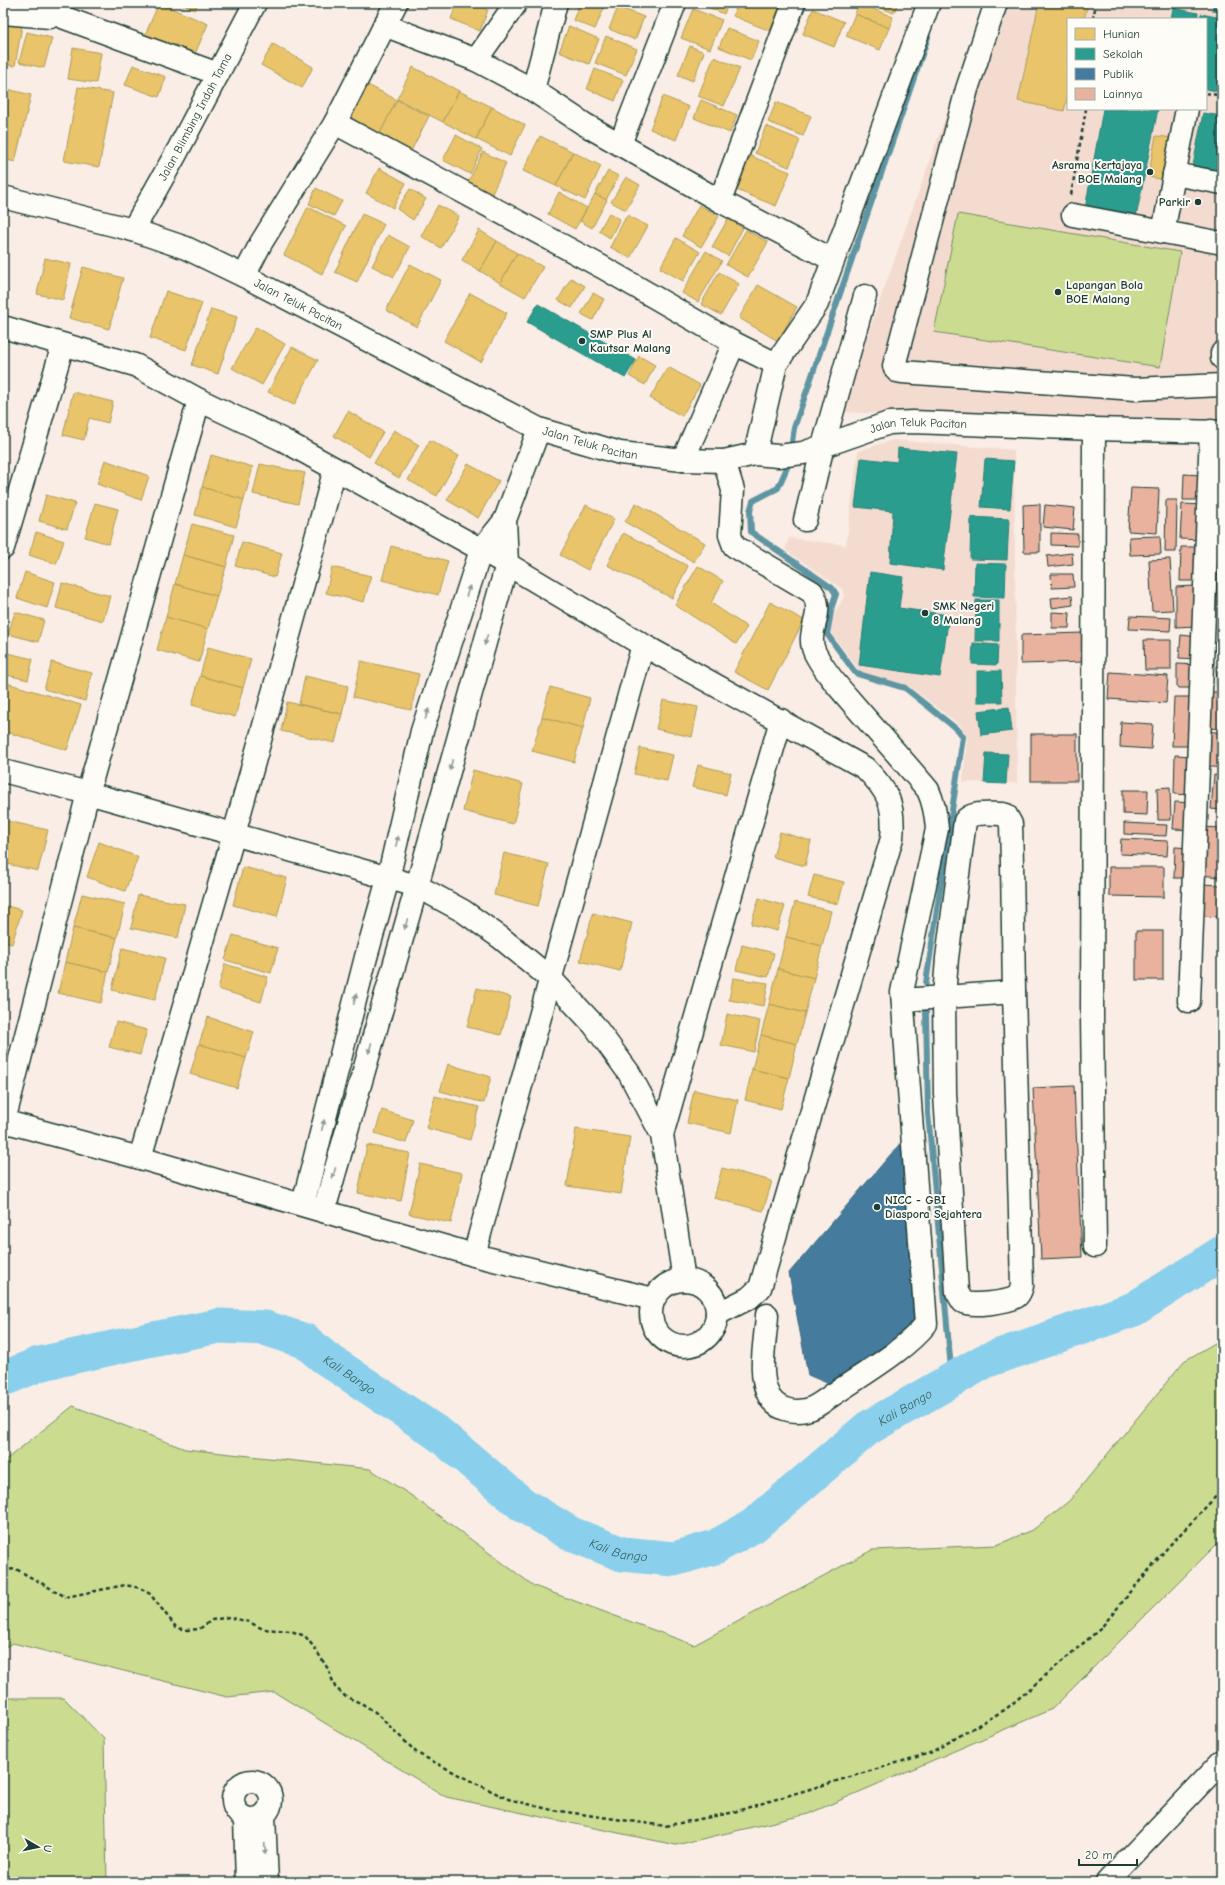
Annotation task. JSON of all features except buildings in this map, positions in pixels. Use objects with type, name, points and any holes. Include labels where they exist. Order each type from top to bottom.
[{"type":"street","points":[[31,3],[65,18],[218,74]]},
{"type":"street","name":"Jalan Blimbing Indah Tama","points":[[133,230],[151,201],[255,3]]},
{"type":"street","points":[[244,276],[261,243],[335,123],[396,3]]},
{"type":"street","points":[[476,60],[516,3]]},
{"type":"street","points":[[533,90],[556,3]]},
{"type":"street","points":[[620,144],[676,3]]},
{"type":"street","points":[[720,201],[794,3]]},
{"type":"street","points":[[755,454],[776,364],[817,304],[929,3]]},
{"type":"street","points":[[996,3],[967,89],[894,366],[897,371],[902,372],[1135,389],[1222,385]]},
{"type":"street","points":[[3,13],[65,18]]},
{"type":"street","points":[[384,25],[476,60],[533,90],[584,124],[720,201],[833,260]]},
{"type":"street","points":[[1162,232],[1186,110]]},
{"type":"street","points":[[335,123],[602,267],[734,343],[776,364]]},
{"type":"street","points":[[1174,174],[1222,183]]},
{"type":"street","name":"Jalan Teluk Pacitan","points":[[3,197],[133,230],[186,248],[244,276],[539,429],[620,453],[683,460],[724,462],[755,454],[810,447],[889,423],[913,422],[1216,432]]},
{"type":"street","points":[[1072,207],[1162,232],[1222,243]]},
{"type":"street","points":[[806,520],[810,447],[865,296]]},
{"type":"street","points":[[3,327],[135,365],[199,400],[283,440],[507,564],[643,645],[865,768],[880,783],[888,798],[892,810],[892,838],[760,1288],[749,1298],[717,1314]]},
{"type":"street","points":[[683,460],[734,343]]},
{"type":"street","points":[[3,548],[63,345]]},
{"type":"street","points":[[1222,353],[1222,358]]},
{"type":"street","points":[[199,400],[88,792],[3,1121],[303,1204],[474,1255],[653,1299]]},
{"type":"street","points":[[303,1204],[366,957],[388,879],[422,731],[481,550],[505,520],[539,429]]},
{"type":"street","points":[[1094,429],[1092,1016],[1095,1246]]},
{"type":"street","points":[[1189,1001],[1216,432]]},
{"type":"street","points":[[724,462],[733,490],[730,535],[734,546],[812,592],[817,601],[818,610],[811,637],[812,644],[826,672],[928,790],[934,804],[936,829],[904,978],[903,1000],[926,1324],[920,1331],[881,1363],[812,1408],[794,1411],[781,1407],[772,1401],[764,1383],[763,1372],[768,1315]]},
{"type":"street","points":[[140,1158],[234,834],[335,469]]},
{"type":"street","points":[[324,1210],[507,564],[505,520]]},
{"type":"street","points":[[474,1255],[643,645]]},
{"type":"street","points":[[662,1135],[780,720]]},
{"type":"street","points":[[3,771],[88,792],[388,879],[417,886],[463,911],[501,938],[551,979],[594,1025],[629,1073],[662,1135],[684,1280]]},
{"type":"street","points":[[974,815],[1006,815],[1010,819],[1012,864],[1022,1286],[1018,1295],[1011,1299],[972,1305],[963,1302],[957,1292],[945,1093],[944,998],[965,821],[968,817],[974,815]]},
{"type":"street","points":[[903,1000],[1014,992]]},
{"type":"street","points":[[684,1280],[697,1282],[708,1290],[714,1301],[717,1314],[714,1326],[706,1337],[695,1344],[683,1346],[670,1343],[659,1336],[652,1325],[650,1312],[653,1299],[661,1289],[672,1282],[684,1280]]},
{"type":"street","points":[[1107,1882],[1222,1761]]},
{"type":"street","points":[[247,1882],[254,1818],[266,1882]]},
{"type":"path","points":[[1093,18],[1096,3]]},
{"type":"path","points":[[1207,93],[1222,96]]},
{"type":"path","points":[[1072,207],[1086,110]]},
{"type":"path","points":[[3,1570],[16,1569],[66,1597],[124,1585],[140,1588],[150,1594],[176,1627],[186,1630],[199,1629],[212,1620],[229,1617],[249,1622],[263,1629],[291,1631],[304,1636],[316,1650],[328,1669],[334,1687],[346,1697],[361,1703],[375,1712],[417,1753],[508,1799],[544,1808],[602,1818],[666,1826],[730,1813],[930,1752],[1006,1709],[1100,1629],[1168,1547],[1222,1490]]},
{"type":"shaded area","points":[[986,3],[1222,3],[1222,427],[840,412]]},
{"type":"shaded area","name":"SMK Negeri 8 Malang","points":[[893,440],[1014,450],[1017,783],[963,782],[967,740],[961,726],[910,687],[861,673],[830,631],[832,619],[844,596],[842,589],[785,550],[789,538],[846,545],[858,451]]},
{"type":"green space","name":"Lapangan Bola BOE Malang","points":[[958,214],[1180,252],[1160,367],[934,332]]},
{"type":"green space","points":[[1222,1339],[1222,1539],[1052,1709],[808,1814],[676,1845],[446,1797],[274,1692],[227,1697],[13,1643],[3,1648],[3,1462],[73,1406],[185,1449],[370,1469],[412,1496],[534,1586],[694,1645],[872,1550],[997,1545],[1034,1529],[1069,1501],[1184,1361]]},
{"type":"green space","points":[[3,1698],[64,1698],[104,1739],[107,1882],[3,1882]]},
{"type":"waterway","points":[[926,983],[963,737],[959,731],[905,688],[858,674],[854,671],[827,634],[832,606],[836,594],[832,588],[751,532],[750,511],[753,501],[778,488],[789,463],[794,428],[928,37]]},
{"type":"waterway","points":[[926,1012],[928,1113],[952,1380]]},
{"type":"waterway","name":"Kali Bango","points":[[3,1379],[39,1364],[219,1326],[265,1328],[305,1341],[324,1357],[440,1435],[523,1505],[571,1534],[622,1554],[674,1559],[715,1547],[753,1526],[868,1428],[985,1361],[1134,1309],[1222,1253]]},
{"type":"place","name":"Asrama Kertajaya BOE Malang","points":[[1150,172]]},
{"type":"place","name":"Parkir","points":[[1198,202]]},
{"type":"place","name":"Lapangan Bola BOE Malang","points":[[1058,292]]},
{"type":"place","name":"SMP Plus Al Kautsar Malang","points":[[582,341]]},
{"type":"place","name":"SMK Negeri 8 Malang","points":[[925,613]]},
{"type":"place","name":"NICC - GBI Diaspora Sejahtera","points":[[877,1207]]}]
